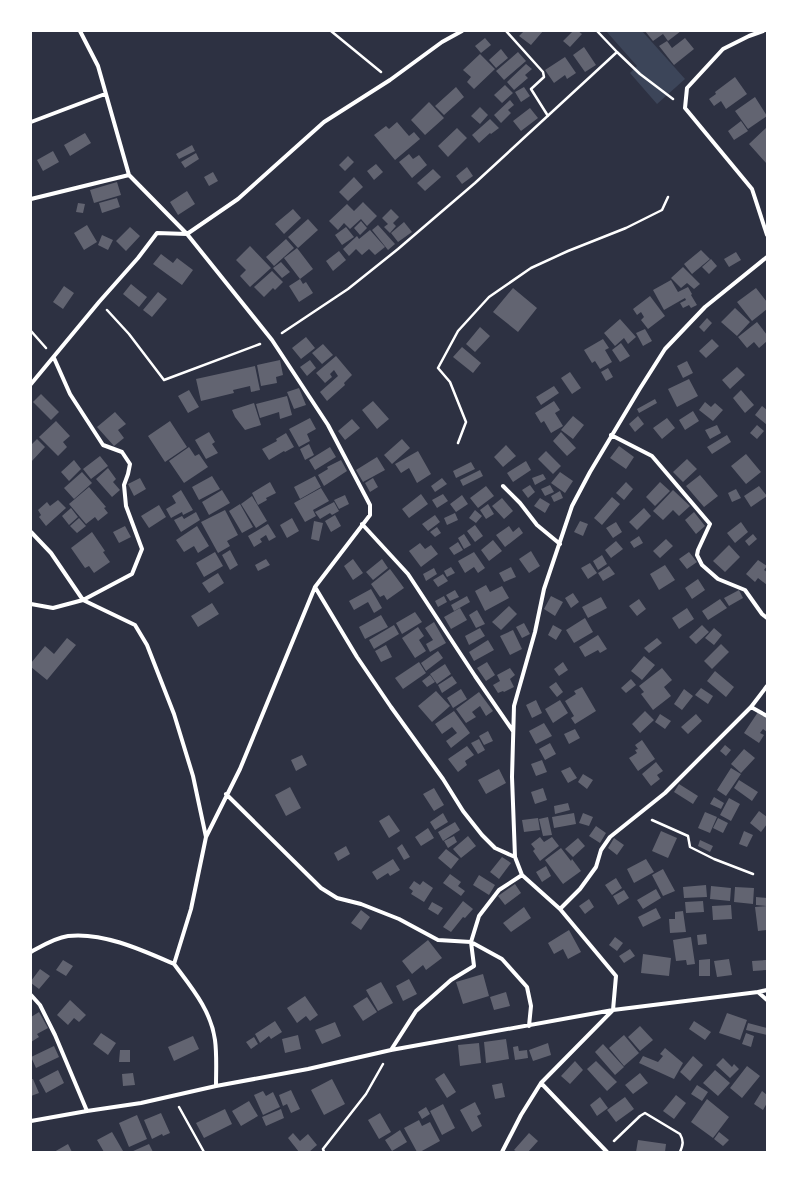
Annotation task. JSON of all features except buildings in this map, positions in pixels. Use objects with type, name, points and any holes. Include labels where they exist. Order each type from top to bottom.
[{"type":"street","points":[[80,31],[98,66],[129,175],[187,234],[272,340],[328,425],[370,505],[370,516],[362,524],[315,587],[240,768],[206,837],[191,909],[174,964]]},
{"type":"street","points":[[31,384],[99,302],[138,258],[157,233],[187,234],[238,199],[324,122],[390,80],[442,42],[462,31]]},
{"type":"street","points":[[746,31],[748,36]]},
{"type":"street","points":[[764,31],[748,36],[723,49],[687,88],[685,108],[752,189],[767,235]]},
{"type":"street","points":[[31,122],[105,94]]},
{"type":"street","points":[[31,199],[129,175]]},
{"type":"street","points":[[502,1152],[521,1115],[541,1083],[613,1010],[616,976],[560,909],[522,875],[515,856],[512,778],[514,706],[535,632],[544,589],[572,506],[611,435],[665,349],[705,307],[767,257]]},
{"type":"street","points":[[31,604],[53,608],[83,600],[132,574],[142,549],[126,506],[124,485],[130,464],[122,452],[103,445],[70,394],[54,358]]},
{"type":"street","points":[[611,435],[652,456],[680,488],[710,524],[697,555],[702,565],[718,579],[745,590],[762,614],[767,618]]},
{"type":"street","points":[[503,486],[537,525],[560,544]]},
{"type":"street","points":[[362,524],[408,574],[513,731]]},
{"type":"street","points":[[31,532],[51,553],[83,600],[135,625],[147,645],[174,714],[198,797],[206,837]]},
{"type":"street","points":[[315,587],[357,658],[439,774],[463,811],[482,835],[495,848],[515,856]]},
{"type":"street","points":[[560,909],[580,889],[596,867],[601,850],[610,837],[665,793],[751,707],[767,686]]},
{"type":"street","points":[[751,707],[767,716]]},
{"type":"street","points":[[226,794],[321,888],[337,898],[361,904],[399,919],[438,940],[471,942],[502,959],[527,987],[531,1006],[529,1026]]},
{"type":"street","points":[[391,1050],[416,1011],[451,980],[474,966],[471,942],[479,916],[499,890],[522,875]]},
{"type":"street","points":[[31,952],[50,941],[67,936],[86,936],[140,948],[174,964],[196,994],[209,1018],[215,1040],[216,1086]]},
{"type":"street","points":[[31,1121],[141,1103],[216,1086],[308,1069],[391,1050],[613,1010],[767,990]]},
{"type":"street","points":[[758,992],[767,1000]]},
{"type":"street","points":[[31,995],[40,1005],[55,1035],[87,1111]]},
{"type":"street","points":[[541,1083],[606,1151]]},
{"type":"path","points":[[331,31],[390,80]]},
{"type":"path","points":[[506,31],[543,72],[544,77],[531,89],[548,116]]},
{"type":"path","points":[[597,31],[640,74],[685,108]]},
{"type":"path","points":[[99,302],[129,334],[164,380],[272,340],[348,289],[398,249],[475,183],[617,52]]},
{"type":"path","points":[[458,443],[466,422],[450,382],[438,368],[458,332],[489,297],[531,268],[568,251],[626,228],[662,210],[668,197]]},
{"type":"path","points":[[31,331],[54,358]]},
{"type":"path","points":[[640,813],[688,836],[690,847],[714,860],[753,874]]},
{"type":"path","points":[[324,1152],[323,1149],[366,1094],[391,1050]]},
{"type":"path","points":[[174,1096],[204,1152]]},
{"type":"path","points":[[606,1151],[640,1116],[645,1113],[680,1134],[683,1139],[683,1145],[680,1152]]},
{"type":"shaded area","points":[[606,31],[642,31],[685,79],[657,104],[630,73],[637,66]]}]
